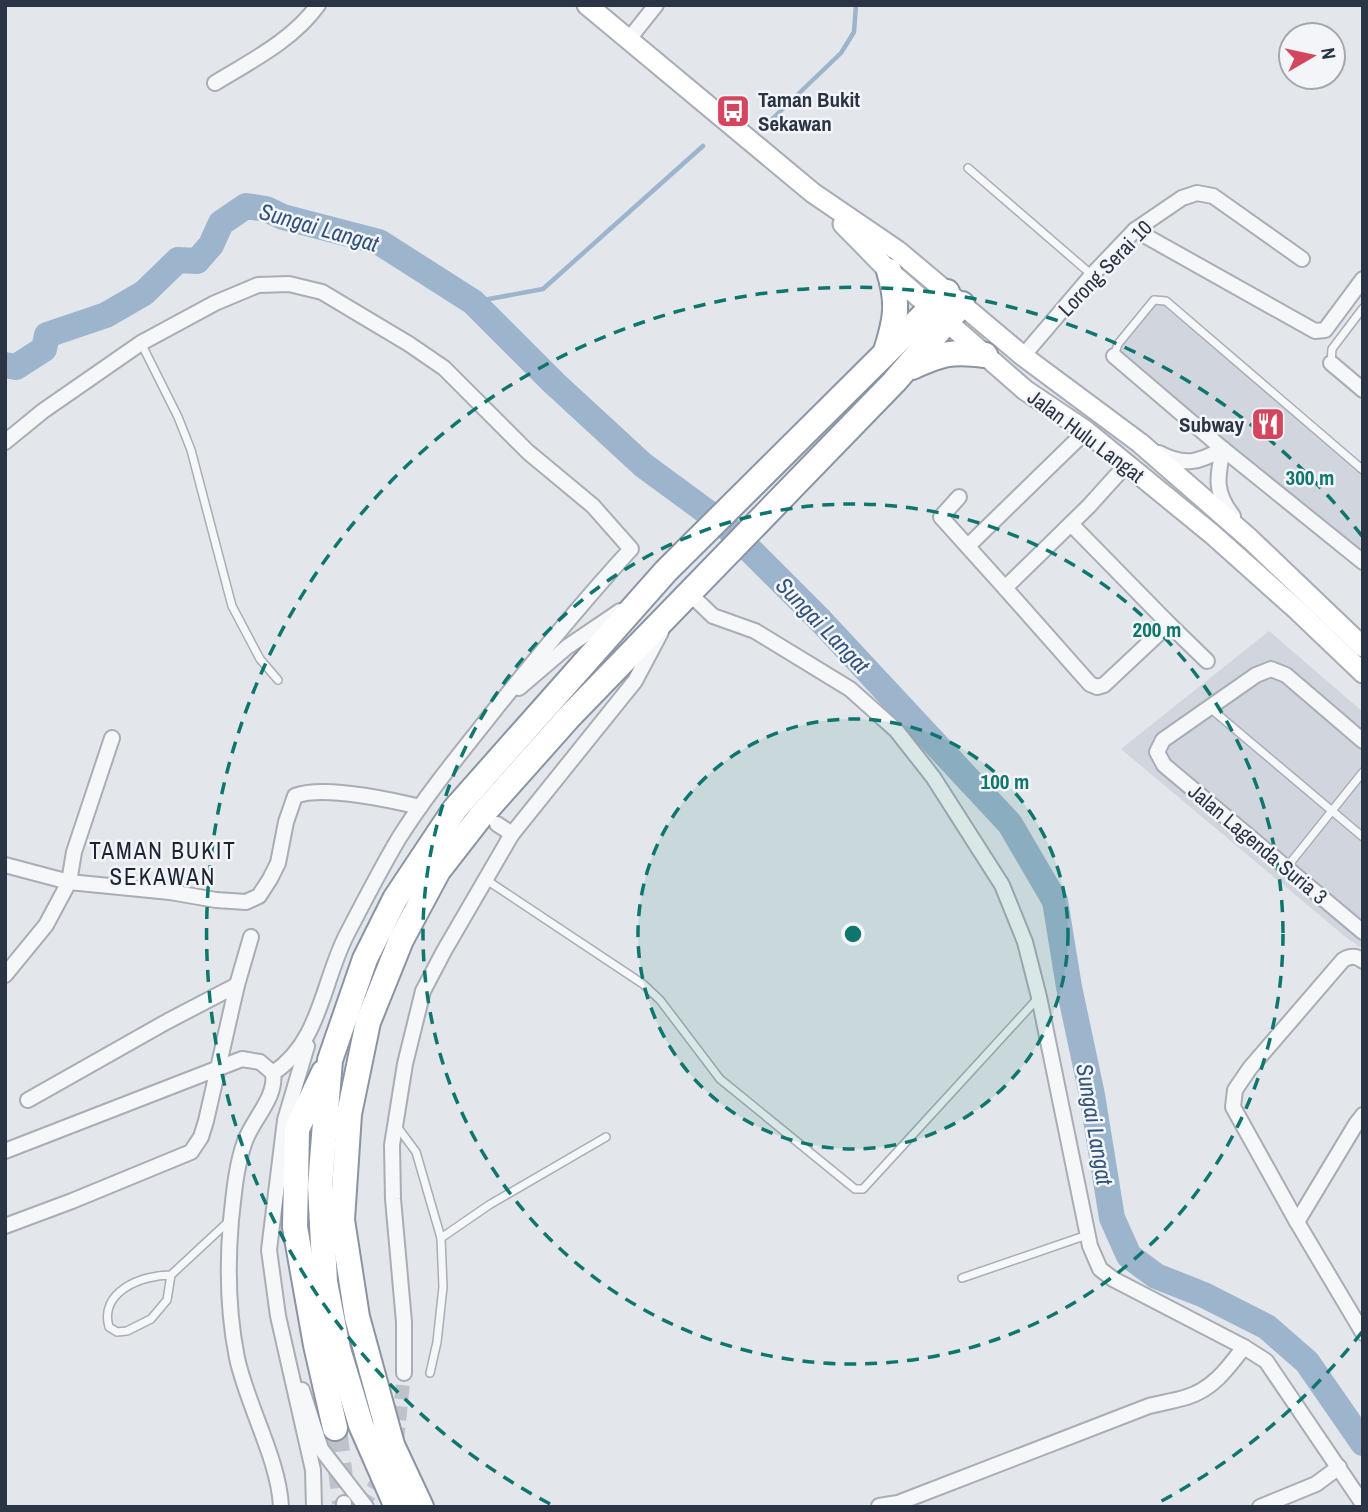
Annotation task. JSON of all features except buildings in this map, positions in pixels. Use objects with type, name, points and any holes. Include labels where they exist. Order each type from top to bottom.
[{"type":"highway","points":[[885,355],[895,324],[897,296],[889,271]]},
{"type":"highway","points":[[335,1428],[316,1345],[295,1227],[297,1129],[330,1060],[365,959],[395,899],[455,808],[666,571],[885,355],[947,306]]},
{"type":"highway","points":[[421,1507],[392,1445],[360,1329],[342,1220],[349,1114],[368,1022],[401,940],[438,871],[480,817],[569,717],[903,371],[947,306]]},
{"type":"highway","points":[[903,371],[937,355],[957,352],[985,355]]},
{"type":"highway","points":[[330,1060],[320,1186],[325,1282],[338,1349],[361,1425],[397,1507]]},
{"type":"main road","name":"Jalan Hulu Langat","points":[[587,5],[813,193],[889,271],[1023,355],[1140,443],[1250,539],[1363,647]]},
{"type":"main road","name":"Jalan Hulu Langat","points":[[813,193],[898,251],[947,306],[985,355],[1025,390],[1086,431],[1212,534],[1363,673]]},
{"type":"street","points":[[215,83],[263,54],[294,31],[318,5]]},
{"type":"street","points":[[629,38],[656,5]]},
{"type":"street","name":"Lorong Serai 10","points":[[1023,355],[1135,230],[1182,198],[1197,193],[1213,196],[1303,259]]},
{"type":"street","points":[[1135,230],[1315,331],[1325,330],[1363,279]]},
{"type":"street","points":[[5,442],[43,411],[141,343],[215,303],[258,285],[289,284],[322,292],[444,368],[528,452],[593,506],[631,549],[551,638],[420,807],[345,938],[308,1037],[298,1052],[273,1073]]},
{"type":"street","points":[[1114,356],[1223,449],[1363,562]]},
{"type":"street","points":[[1331,363],[1363,390]]},
{"type":"street","points":[[968,546],[1086,431]]},
{"type":"street","points":[[1140,443],[1174,461],[1195,461],[1223,449]]},
{"type":"street","points":[[1223,449],[1218,483],[1222,502],[1250,539]]},
{"type":"street","points":[[1005,588],[1071,524],[1126,465]]},
{"type":"street","points":[[959,497],[941,517],[1090,684],[1097,687],[1104,685],[1169,624]]},
{"type":"street","points":[[1071,524],[1207,661]]},
{"type":"street","points":[[497,708],[567,647],[647,593]]},
{"type":"street","points":[[404,1373],[404,1322],[393,1199],[392,1145],[405,1064],[424,991],[443,951],[512,834],[635,681],[688,595],[713,616],[755,631],[850,689],[896,730],[933,777],[1002,885],[1025,942],[1039,996],[1090,1246],[1100,1269],[1113,1279],[1266,1361],[1363,1504]]},
{"type":"street","points":[[1210,707],[1256,675],[1271,668],[1286,675],[1363,741]]},
{"type":"street","name":"Jalan Lagenda Suria 3","points":[[1210,707],[1163,740],[1157,752],[1164,765],[1363,932]]},
{"type":"street","points":[[5,975],[46,925],[69,882],[74,852],[112,738]]},
{"type":"street","points":[[440,779],[454,790]]},
{"type":"street","points":[[5,865],[69,882],[246,902],[259,895],[274,871],[295,796],[305,792],[365,796],[420,807]]},
{"type":"street","points":[[497,824],[512,834]]},
{"type":"street","points":[[5,1226],[191,1152],[201,1137],[251,937]]},
{"type":"street","points":[[1357,958],[1343,960],[1250,1068],[1235,1090],[1233,1107],[1363,1334]]},
{"type":"street","points":[[314,1507],[313,1470],[278,1316],[269,1250],[285,1120],[327,981]]},
{"type":"street","points":[[28,1100],[237,985]]},
{"type":"street","points":[[5,1151],[242,1059],[260,1062],[273,1073],[273,1088],[246,1139],[238,1163],[231,1219],[228,1279],[237,1359],[275,1477],[281,1507]]},
{"type":"street","points":[[1297,1222],[1360,1123]]},
{"type":"street","points":[[278,1316],[321,1448],[366,1507]]},
{"type":"street","points":[[879,1506],[898,1503],[1149,1406],[1187,1397],[1209,1387],[1225,1372],[1244,1347]]},
{"type":"street","points":[[1260,1507],[1316,1485],[1339,1467]]},
{"type":"lane","points":[[968,168],[1093,275]]},
{"type":"lane","points":[[1114,356],[1118,344],[1154,300],[1166,301],[1363,470]]},
{"type":"lane","points":[[1331,363],[1332,349],[1363,308]]},
{"type":"lane","points":[[141,343],[178,417],[191,450],[232,606],[260,659],[278,680]]},
{"type":"lane","points":[[1210,707],[1363,837]]},
{"type":"lane","points":[[1286,868],[1363,772]]},
{"type":"lane","points":[[484,879],[643,984],[660,1000],[720,1079],[855,1188],[863,1189],[1039,996]]},
{"type":"lane","points":[[396,1124],[416,1152],[441,1238],[443,1287],[437,1342],[429,1373]]},
{"type":"lane","points":[[441,1238],[489,1205],[606,1137]]},
{"type":"lane","points":[[171,1275],[167,1300],[151,1320],[127,1331],[117,1332],[109,1327],[105,1314],[110,1300],[126,1288],[152,1277],[171,1275],[231,1219]]},
{"type":"lane","points":[[962,1278],[1088,1235]]},
{"type":"shaded area","points":[[1156,303],[1166,304],[1363,475],[1363,555],[1118,354]]},
{"type":"shaded area","points":[[1269,631],[1363,712],[1363,949],[1121,749]]},
{"type":"waterway","points":[[767,124],[841,53],[854,32],[856,5]]},
{"type":"waterway","points":[[473,302],[543,289],[703,146]]},
{"type":"waterway","name":"Sungai Langat","points":[[5,365],[16,367],[44,349],[47,335],[106,315],[144,293],[178,260],[197,261],[211,245],[221,223],[246,206],[266,209],[283,217],[379,242],[473,302],[554,383],[643,465],[726,526],[821,621],[1010,824],[1055,901],[1112,1218],[1129,1256],[1156,1276],[1204,1295],[1267,1327],[1307,1362],[1363,1443]]},
{"type":"tunnel","points":[[397,1441],[404,1373]]},
{"type":"tunnel","points":[[335,1428],[344,1503]]},
{"type":"tunnel","points":[[362,1507],[383,1472]]},
{"type":"place","name":"Taman Bukit Sekawan","points":[[733,111]]},
{"type":"place","name":"Subway","points":[[1268,424]]},
{"type":"district","name":"TAMAN BUKIT SEKAWAN","points":[[163,863]]}]
